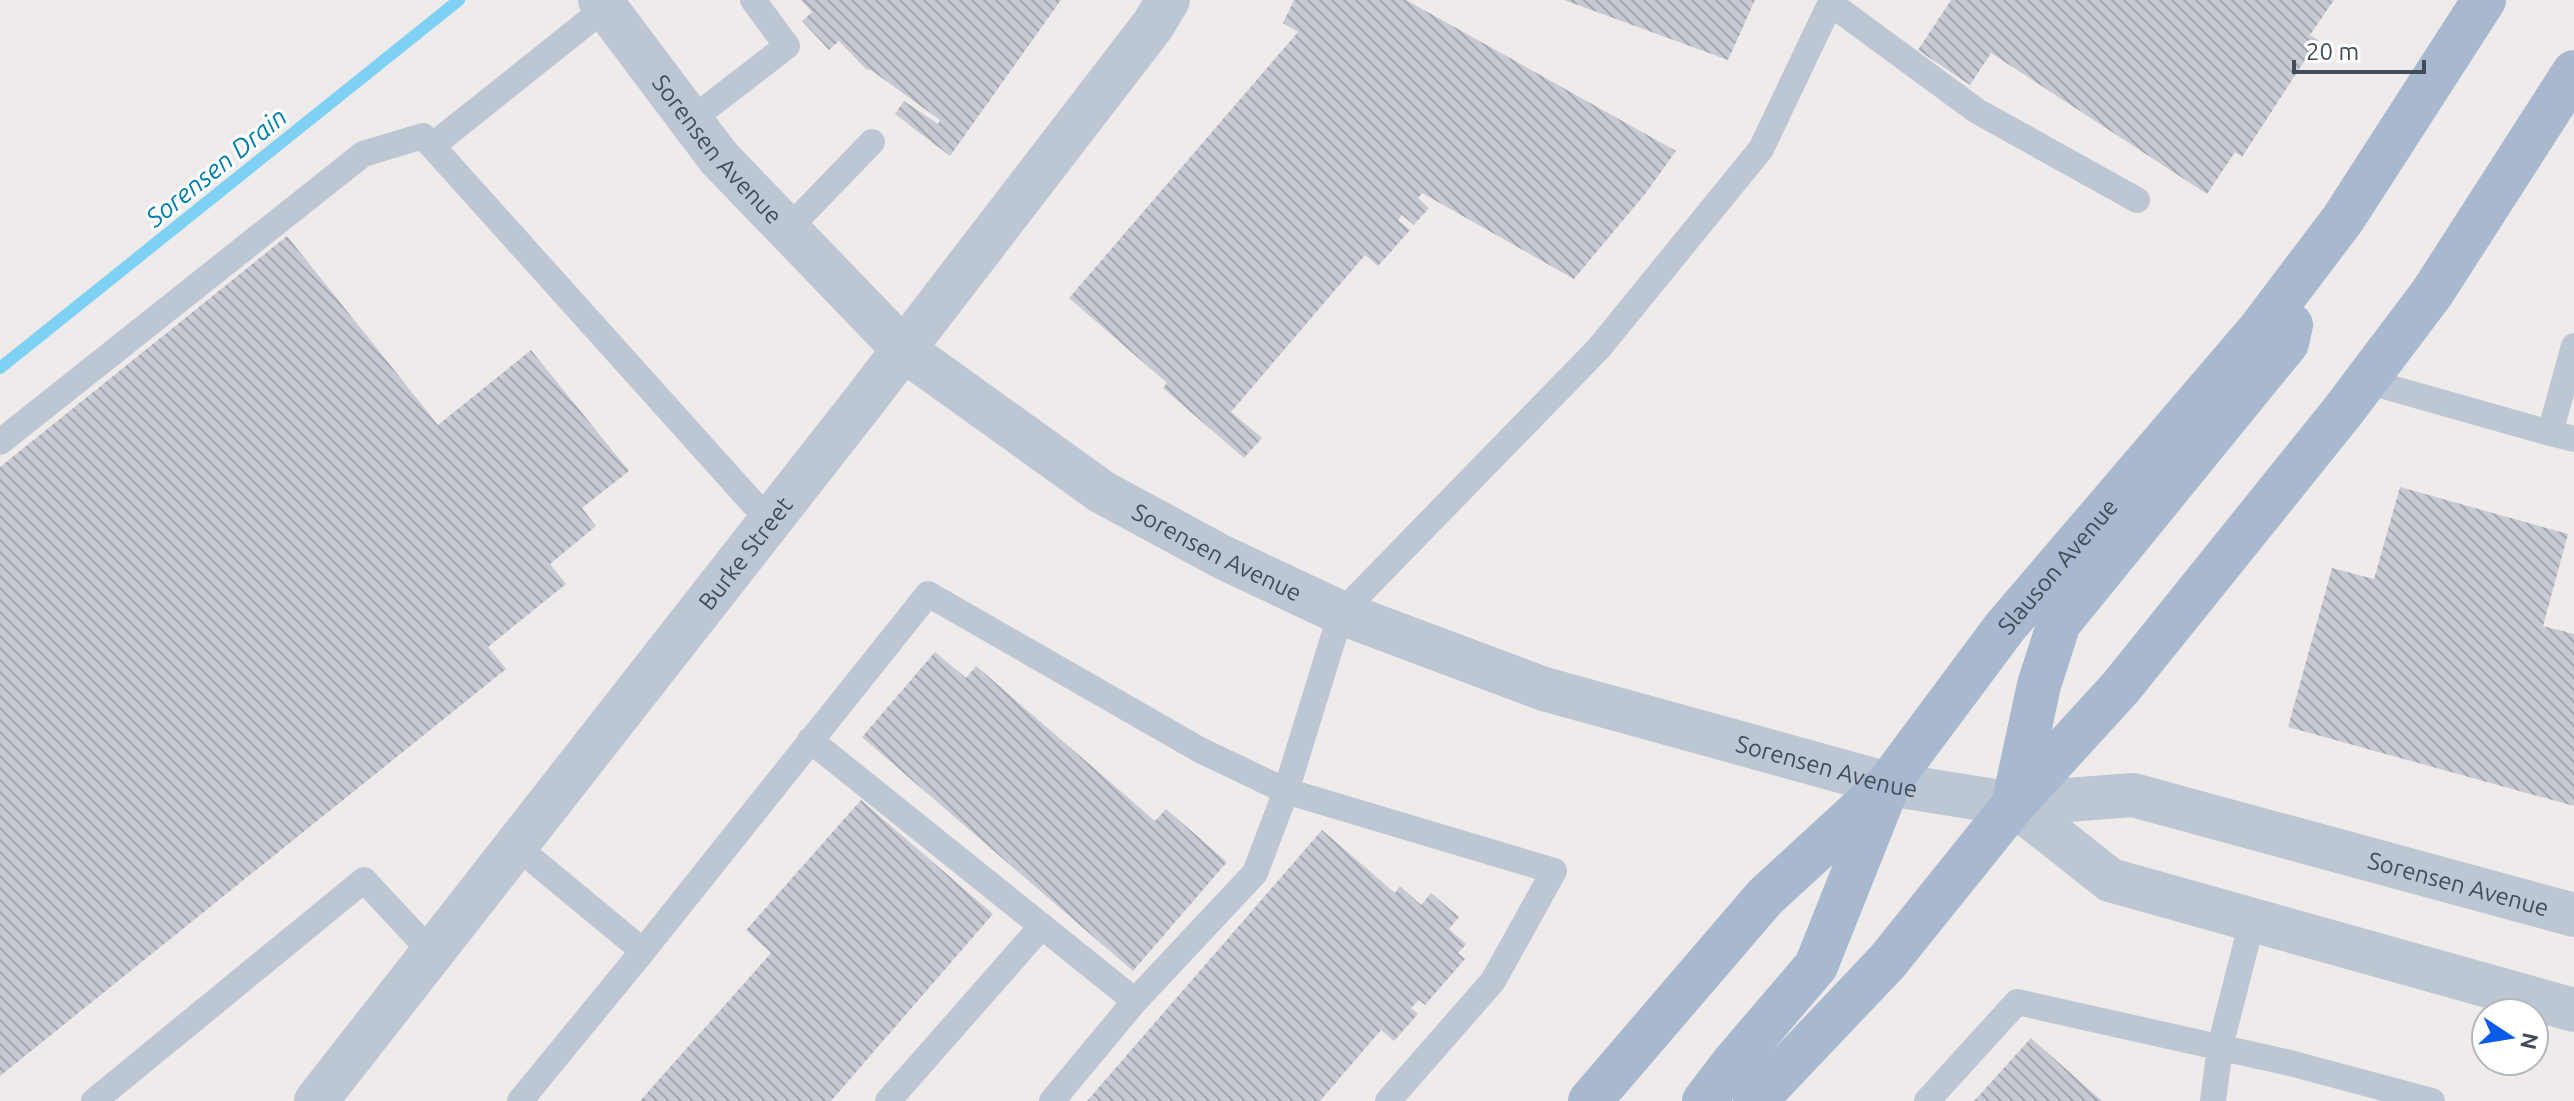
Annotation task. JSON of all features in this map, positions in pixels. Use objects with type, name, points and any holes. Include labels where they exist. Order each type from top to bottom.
[{"type":"main road","name":"Slauson Avenue","points":[[1590,1101],[1765,897],[1888,784],[2005,627],[2259,330],[2343,219],[2484,0]]},
{"type":"main road","points":[[1755,1101],[1887,962],[2014,804],[2121,687],[2366,381],[2432,293],[2574,72]]},
{"type":"main road","points":[[2014,804],[2039,685],[2059,623],[2287,343],[2301,274]]},
{"type":"main road","points":[[1704,1101],[1816,966],[1888,784]]},
{"type":"street","name":"Burke Street","points":[[316,1101],[904,350],[1153,25],[1168,0]]},
{"type":"street","name":"Sorensen Avenue","points":[[607,2],[719,158],[904,350],[1102,492],[1222,557],[1341,613],[1544,689],[1888,784],[2014,804],[2133,795],[2574,915]]},
{"type":"street","name":"Sorensen Avenue","points":[[2014,804],[2110,880],[2574,1010]]},
{"type":"lane","points":[[691,120],[787,46],[753,0]]},
{"type":"lane","points":[[432,146],[607,2]]},
{"type":"lane","points":[[1052,1101],[1135,1001],[1255,873],[1286,791],[1341,613],[1599,348],[1752,161],[1761,149],[1831,2],[1977,111],[2137,200]]},
{"type":"lane","points":[[0,442],[363,154],[423,136],[770,522]]},
{"type":"lane","points":[[788,229],[872,142]]},
{"type":"lane","points":[[2366,381],[2562,436],[2574,346]]},
{"type":"lane","points":[[520,1101],[928,594],[1200,750],[1286,791],[1554,871],[1493,981],[1388,1101]]},
{"type":"lane","points":[[810,740],[1135,1001]]},
{"type":"lane","points":[[516,846],[643,951]]},
{"type":"lane","points":[[94,1101],[364,880],[432,953]]},
{"type":"lane","points":[[2213,1101],[2220,1047],[2252,921]]},
{"type":"lane","points":[[888,1101],[1042,926]]},
{"type":"lane","points":[[1927,1101],[2017,1002],[2220,1047],[2432,1101]]},
{"type":"building","points":[[801,0],[1061,0],[950,156],[895,114],[904,101],[938,124],[940,120],[866,69],[839,41],[829,50],[802,21],[812,12]]},
{"type":"building","points":[[1294,0],[1406,0],[1676,151],[1645,194],[1574,279],[1422,193],[1418,198],[1429,208],[1414,225],[1402,215],[1398,220],[1410,230],[1378,266],[1365,255],[1231,412],[1262,438],[1244,458],[1163,388],[1167,383],[1069,298],[1298,32],[1283,23]]},
{"type":"building","points":[[1564,0],[1755,0],[1728,60]]},
{"type":"building","points":[[1951,0],[2334,0],[2310,35],[2318,40],[2242,157],[2235,152],[2207,194],[1991,53],[1970,85],[1918,50]]},
{"type":"building","points":[[287,236],[438,425],[531,350],[629,471],[582,508],[596,526],[550,564],[566,584],[488,647],[506,669],[0,1076],[0,467]]},
{"type":"building","points":[[2400,487],[2568,534],[2543,626],[2574,634],[2574,806],[2288,727],[2332,568],[2374,579]]},
{"type":"building","points":[[935,652],[966,678],[976,666],[1155,821],[1166,809],[1227,862],[1133,971],[862,737]]},
{"type":"building","points":[[861,800],[993,914],[831,1101],[640,1101],[771,953],[746,930]]},
{"type":"building","points":[[1322,830],[1395,893],[1400,886],[1421,905],[1431,893],[1459,917],[1449,929],[1466,944],[1458,953],[1465,959],[1425,1005],[1419,1000],[1411,1008],[1418,1014],[1394,1041],[1381,1030],[1320,1101],[1087,1101]]},
{"type":"building","points":[[2031,1038],[2102,1101],[1974,1101]]},
{"type":"waterway","name":"Sorensen Drain","points":[[0,368],[459,0]]}]
